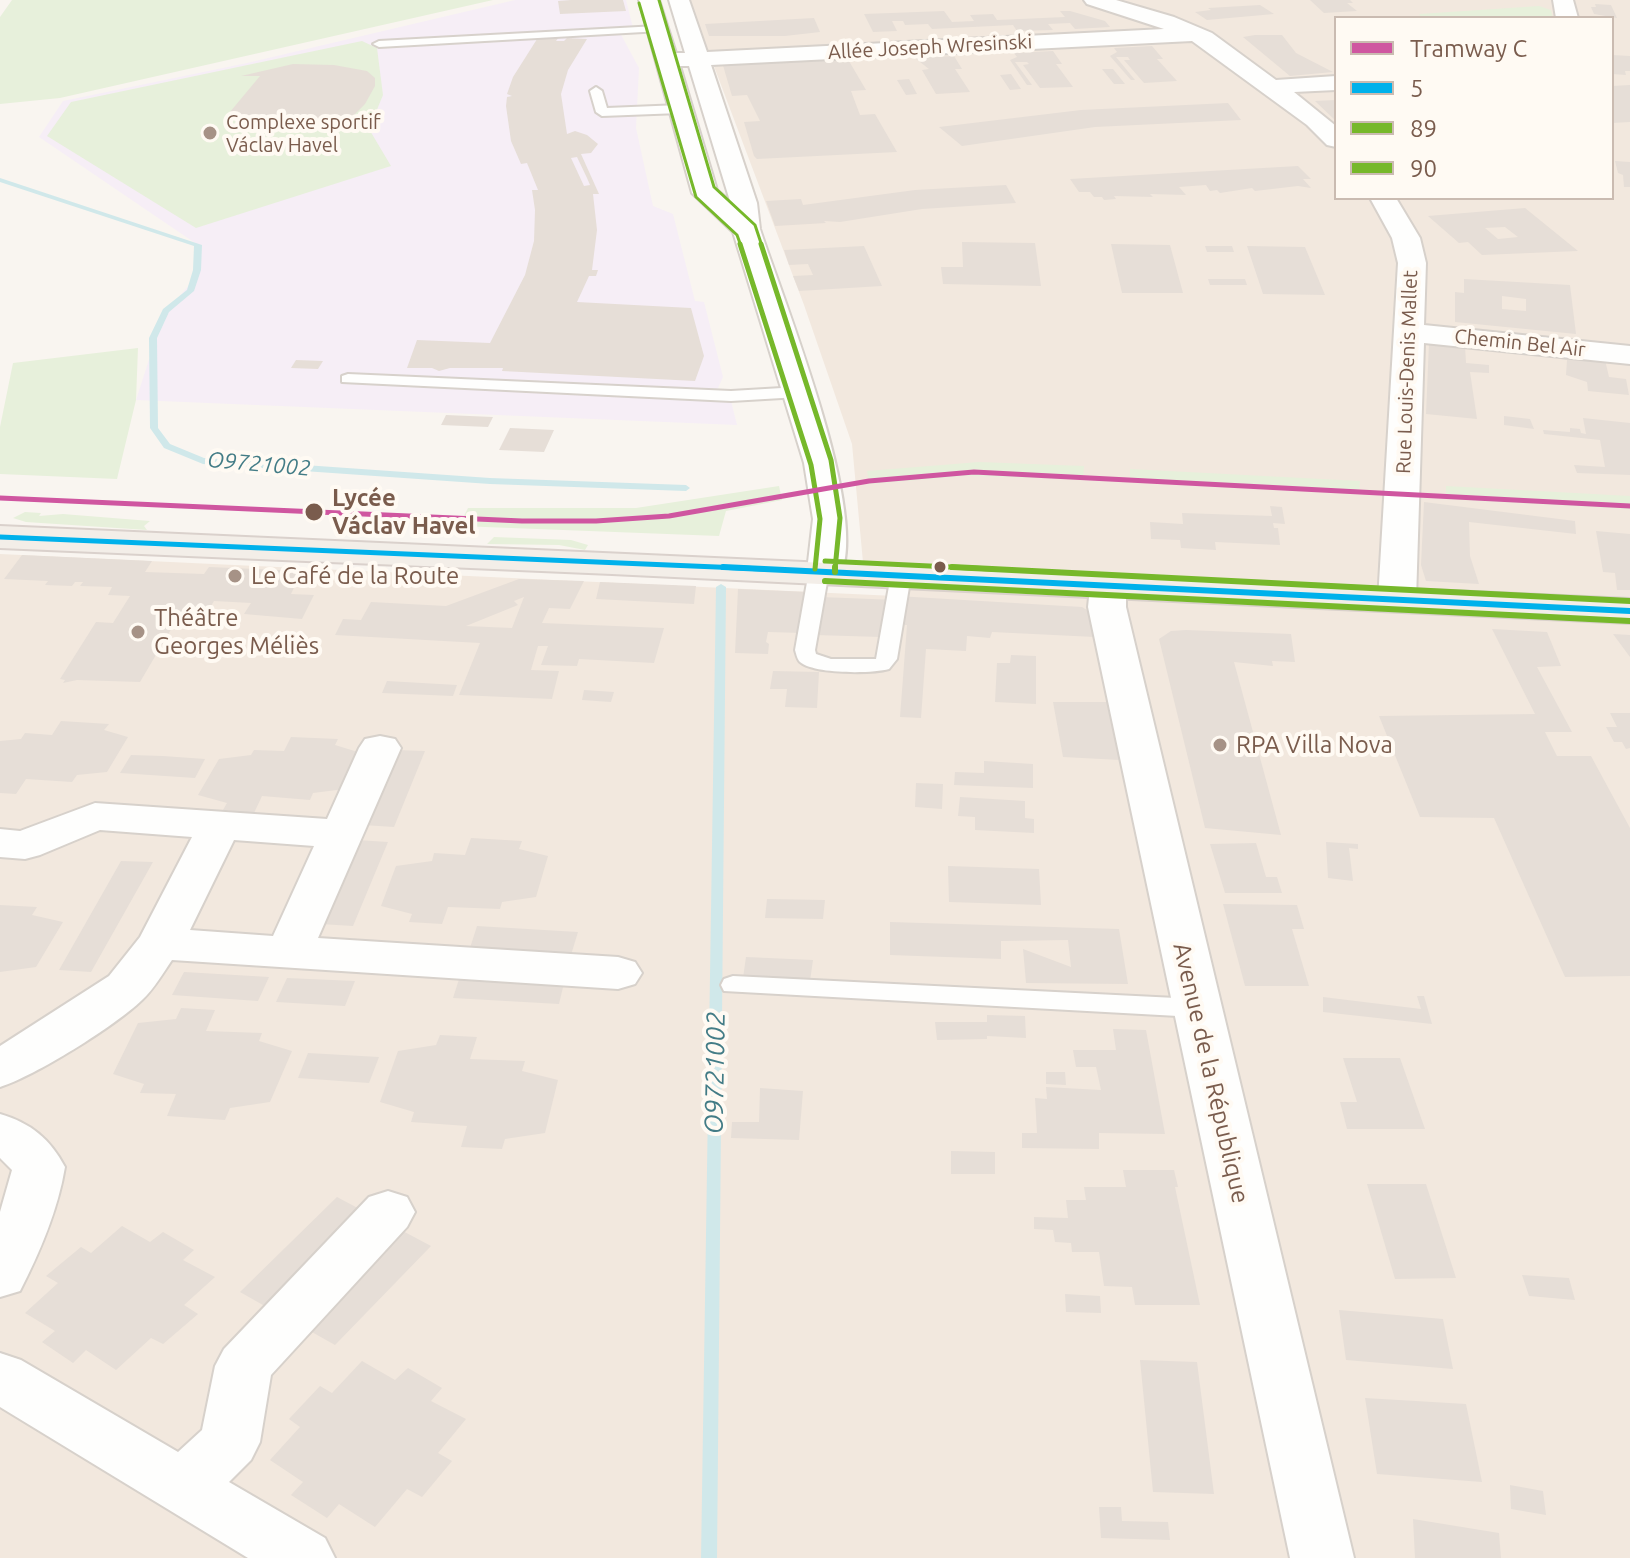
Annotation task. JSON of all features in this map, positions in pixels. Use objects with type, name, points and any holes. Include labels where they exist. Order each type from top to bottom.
[{"type":"main road","points":[[0,537],[822,571],[1108,588],[1630,611]]},
{"type":"street","points":[[649,0],[705,193],[746,229]]},
{"type":"street","points":[[679,0],[744,203],[746,229],[838,519],[822,571]]},
{"type":"street","points":[[1094,0],[1186,30],[1316,120],[1334,138]]},
{"type":"street","name":"Allée Joseph Wresinski","points":[[666,57],[1186,30]]},
{"type":"street","points":[[1269,87],[1334,83]]},
{"type":"street","name":"Rue Louis-Denis Mallet","points":[[1384,200],[1406,238],[1412,263],[1397,600]]},
{"type":"street","name":"Chemin Bel Air","points":[[1410,333],[1630,355]]},
{"type":"street","name":"Avenue de la République","points":[[1108,588],[1107,607],[1322,1558]]},
{"type":"street","points":[[289,952],[380,748]]},
{"type":"street","points":[[0,843],[25,845],[95,816],[342,834]]},
{"type":"street","points":[[0,1069],[61,1033],[126,988],[160,944],[219,826]]},
{"type":"street","points":[[160,944],[618,973]]},
{"type":"street","points":[[0,1133],[25,1149],[39,1167],[34,1195],[0,1275]]},
{"type":"street","points":[[184,1486],[230,1442],[244,1366],[388,1212]]},
{"type":"street","points":[[0,1377],[303,1558]]},
{"type":"lane","points":[[379,44],[657,29]]},
{"type":"lane","points":[[596,91],[602,112],[680,109]]},
{"type":"lane","points":[[348,379],[731,396],[799,392]]},
{"type":"lane","points":[[822,571],[805,650],[807,658],[829,665],[874,667],[882,665],[887,659],[901,575]]},
{"type":"lane","points":[[733,985],[1196,1008]]},
{"type":"shaded area","name":"Lycée Václav Havel","points":[[515,0],[626,0],[633,28],[618,29],[639,68],[636,128],[653,206],[673,214],[695,301],[704,302],[723,377],[713,399],[731,401],[737,425],[136,400],[163,316],[194,279],[198,245],[39,137],[63,101],[247,63]]},
{"type":"shaded area","points":[[689,0],[1630,0],[1630,1558],[0,1558],[0,554],[895,596],[864,573],[852,444],[804,305]]},
{"type":"green space","points":[[12,0],[493,0],[60,98],[0,104],[0,17]]},
{"type":"green space","points":[[1539,6],[1551,10],[1552,16],[1420,16],[1419,14]]},
{"type":"green space","name":"Complexe sportif Václav Havel","points":[[362,41],[377,48],[383,95],[369,129],[391,166],[196,228],[47,136],[71,102]]},
{"type":"green space","points":[[138,348],[136,400],[117,479],[0,474],[0,427],[13,363]]},
{"type":"green space","points":[[979,462],[1084,466],[1083,479],[966,476],[870,484],[867,471]]},
{"type":"green space","points":[[1130,469],[1360,481],[1359,494],[1130,481]]},
{"type":"green space","points":[[779,486],[782,500],[726,511],[719,536],[459,526],[468,508],[636,508]]},
{"type":"green space","points":[[1446,486],[1630,496],[1630,509],[1446,499]]},
{"type":"green space","points":[[25,512],[41,513],[39,516],[63,514],[150,521],[144,526],[147,530],[26,522],[13,518]]},
{"type":"green space","points":[[494,537],[571,540],[588,545],[585,550],[559,545],[487,544]]},
{"type":"building","points":[[623,0],[626,11],[560,14],[558,1]]},
{"type":"building","points":[[1310,0],[1350,0],[1353,3],[1347,3],[1357,11],[1324,13]]},
{"type":"building","points":[[1595,4],[1611,5],[1617,18],[1594,14],[1591,7],[1596,7]]},
{"type":"building","points":[[1260,5],[1274,14],[1207,20],[1195,12],[1211,10],[1208,8]]},
{"type":"building","points":[[944,11],[952,22],[974,21],[970,15],[993,14],[997,20],[1065,17],[1060,11],[1070,11],[1105,21],[1110,27],[1075,29],[1070,23],[1048,24],[1053,30],[1017,31],[1013,25],[932,29],[928,24],[905,25],[903,21],[892,21],[897,31],[873,32],[864,14]]},
{"type":"building","points":[[814,18],[820,32],[785,36],[709,36],[705,24]]},
{"type":"building","points":[[1282,35],[1296,53],[1333,72],[1290,76],[1243,37]]},
{"type":"building","points":[[539,36],[559,37],[556,41],[587,39],[568,70],[561,94],[567,134],[575,131],[587,135],[598,144],[591,153],[581,154],[599,194],[593,194],[597,230],[592,270],[598,270],[596,276],[589,276],[577,302],[691,308],[704,356],[695,381],[502,371],[503,368],[450,368],[439,371],[407,368],[417,340],[490,343],[525,275],[534,241],[532,190],[538,190],[527,163],[521,164],[511,141],[506,106],[507,97],[512,96],[507,94],[513,77]],"holes":[[[577,157],[590,185],[584,186],[571,158]]]},
{"type":"building","points":[[1152,46],[1163,59],[1157,59],[1177,81],[1144,83],[1124,60],[1130,60],[1128,57],[1116,57],[1135,80],[1131,80],[1110,56],[1117,52],[1114,48]]},
{"type":"building","points":[[1053,51],[1062,64],[1056,64],[1073,87],[1040,88],[1023,65],[1029,64],[1015,62],[1032,85],[1027,85],[1010,60],[1017,57],[1014,53]]},
{"type":"building","points":[[1614,55],[1630,56],[1630,71],[1625,71],[1626,75],[1614,74]]},
{"type":"building","points":[[846,56],[866,90],[851,91],[860,115],[875,114],[897,152],[757,159],[744,122],[760,121],[747,95],[732,96],[722,62]]},
{"type":"building","points":[[954,56],[962,69],[955,69],[970,92],[936,94],[922,70],[929,69],[915,58]]},
{"type":"building","points":[[293,64],[334,65],[367,71],[375,78],[375,86],[365,104],[354,115],[341,121],[316,124],[284,119],[225,118],[260,76],[241,76]]},
{"type":"building","points":[[1102,69],[1113,69],[1125,84],[1114,84]]},
{"type":"building","points":[[1011,74],[1021,89],[1010,90],[1000,75]]},
{"type":"building","points":[[909,79],[917,94],[906,95],[897,80]]},
{"type":"building","points":[[1630,85],[1630,122],[1614,123],[1614,86]]},
{"type":"building","points":[[1334,100],[1334,119],[1315,101]]},
{"type":"building","points":[[1228,103],[1241,120],[1095,127],[962,146],[939,127],[1081,110]]},
{"type":"building","points":[[1615,161],[1630,162],[1630,187],[1624,187],[1623,175],[1618,173]]},
{"type":"building","points":[[1298,166],[1311,179],[1303,179],[1311,188],[1298,186],[1255,191],[1252,188],[1220,193],[1210,191],[1206,185],[1179,187],[1186,195],[1114,196],[1116,199],[1104,200],[1090,192],[1079,192],[1070,179]]},
{"type":"building","points":[[1006,185],[1016,203],[922,209],[840,222],[824,221],[826,223],[775,226],[766,201],[801,199],[803,205],[915,190]]},
{"type":"building","points":[[1525,208],[1578,251],[1482,255],[1468,242],[1459,243],[1428,216]],"holes":[[[1505,227],[1518,237],[1498,239],[1485,228]]]},
{"type":"building","points":[[962,242],[1035,243],[1041,286],[943,284],[941,267],[963,267]]},
{"type":"building","points":[[1111,244],[1170,245],[1183,293],[1122,293]]},
{"type":"building","points":[[864,246],[882,286],[799,291],[793,276],[813,275],[808,264],[789,265],[784,250]]},
{"type":"building","points":[[1205,246],[1232,246],[1234,252],[1207,252]]},
{"type":"building","points":[[1247,246],[1305,247],[1325,295],[1263,294]]},
{"type":"building","points":[[1208,279],[1245,279],[1247,285],[1210,285]]},
{"type":"building","points":[[1464,279],[1570,285],[1576,334],[1455,322],[1455,292],[1464,293]],"holes":[[[1502,296],[1526,299],[1526,311],[1502,309]]]},
{"type":"building","points":[[1429,343],[1465,346],[1466,363],[1489,365],[1489,373],[1470,372],[1477,419],[1426,414]]},
{"type":"building","points":[[1559,355],[1605,360],[1609,377],[1626,379],[1629,395],[1588,391],[1587,382],[1566,375],[1567,360],[1560,359]]},
{"type":"building","points":[[296,360],[323,361],[318,369],[291,368]]},
{"type":"building","points":[[446,415],[493,417],[488,427],[441,425]]},
{"type":"building","points":[[1504,416],[1530,419],[1534,429],[1504,425]]},
{"type":"building","points":[[1583,418],[1630,423],[1630,475],[1577,473],[1574,465],[1605,467],[1600,440],[1544,434],[1543,430],[1570,432],[1570,428],[1580,429],[1581,433],[1586,434]]},
{"type":"building","points":[[510,428],[554,430],[544,452],[499,450]]},
{"type":"building","points":[[1424,502],[1575,521],[1576,534],[1469,522],[1470,556],[1479,584],[1426,581],[1421,565]]},
{"type":"building","points":[[1270,506],[1282,507],[1285,524],[1273,523],[1274,528],[1278,528],[1280,545],[1215,542],[1216,550],[1181,548],[1180,540],[1151,539],[1150,522],[1183,524],[1182,513],[1272,516]]},
{"type":"building","points":[[1596,531],[1630,534],[1630,590],[1617,590],[1615,573],[1603,572]]},
{"type":"building","points":[[22,555],[152,561],[145,572],[204,574],[209,567],[302,571],[291,594],[314,595],[302,619],[244,614],[251,603],[214,601],[198,627],[173,626],[140,682],[77,680],[63,683],[65,680],[60,679],[96,622],[113,623],[130,596],[108,595],[112,587],[80,586],[83,582],[75,582],[72,586],[45,585],[48,581],[4,579]]},
{"type":"building","points":[[519,579],[584,581],[570,609],[549,608],[542,623],[664,628],[654,663],[579,659],[577,666],[541,665],[548,646],[538,646],[531,670],[559,671],[552,699],[459,695],[480,643],[335,635],[343,619],[361,620],[371,602],[446,606]],"holes":[[[524,597],[512,628],[466,626],[518,605],[514,601]]]},
{"type":"building","points":[[600,582],[696,586],[694,604],[596,599]]},
{"type":"building","points":[[738,589],[809,592],[802,633],[768,632],[768,654],[735,653]]},
{"type":"building","points":[[897,596],[1082,607],[1090,612],[1095,637],[992,632],[990,638],[967,636],[966,651],[926,649],[921,718],[900,717],[907,625],[882,624],[881,637],[815,635],[820,597],[897,600]]},
{"type":"building","points":[[1492,629],[1547,632],[1561,666],[1537,667],[1572,732],[1545,732],[1557,756],[1591,756],[1630,828],[1630,976],[1565,977],[1494,818],[1420,817],[1379,716],[1535,714]]},
{"type":"building","name":"RPA Villa Nova","points":[[1171,631],[1291,634],[1295,662],[1272,661],[1273,666],[1234,662],[1281,835],[1205,828],[1159,639]]},
{"type":"building","points":[[1613,634],[1630,635],[1630,657]]},
{"type":"building","points":[[1011,655],[1036,656],[1036,704],[995,702],[997,663],[1010,663]]},
{"type":"building","points":[[773,671],[819,672],[817,708],[785,707],[787,689],[770,689]]},
{"type":"building","points":[[387,681],[457,685],[453,696],[382,693]]},
{"type":"building","points":[[584,690],[614,692],[611,702],[582,700]]},
{"type":"building","points":[[1053,702],[1108,702],[1120,760],[1063,757]]},
{"type":"building","points":[[1610,713],[1630,713],[1630,748],[1626,749],[1622,742],[1614,742],[1606,727],[1617,727]]},
{"type":"building","points":[[61,721],[109,724],[104,730],[128,737],[107,772],[77,775],[72,782],[26,779],[16,794],[0,793],[0,741],[21,739],[25,733],[52,735]]},
{"type":"building","points":[[291,737],[338,739],[335,745],[361,753],[345,789],[313,793],[310,800],[262,796],[254,813],[223,810],[227,803],[198,795],[219,759],[251,755],[254,750],[284,751]]},
{"type":"building","points":[[396,750],[425,751],[394,827],[363,825]]},
{"type":"building","points":[[131,755],[205,759],[195,778],[120,773]]},
{"type":"building","points":[[984,761],[1033,764],[1033,788],[954,785],[955,772],[984,773]]},
{"type":"building","points":[[916,783],[943,784],[942,809],[915,807]]},
{"type":"building","points":[[960,797],[1025,801],[1025,818],[1034,819],[1034,833],[975,830],[975,817],[958,816]]},
{"type":"building","points":[[471,838],[522,841],[519,849],[548,856],[536,897],[502,902],[500,909],[448,907],[442,924],[409,922],[412,914],[381,906],[396,866],[432,861],[434,853],[465,855]]},
{"type":"building","points":[[357,840],[388,842],[353,926],[320,924]]},
{"type":"building","points":[[1326,842],[1358,844],[1358,849],[1349,848],[1353,881],[1328,878]]},
{"type":"building","points":[[1256,843],[1266,877],[1277,877],[1282,893],[1225,893],[1210,844]]},
{"type":"building","points":[[121,861],[153,862],[91,972],[59,970]]},
{"type":"building","points":[[948,866],[1039,869],[1041,905],[949,902]]},
{"type":"building","points":[[767,899],[825,900],[823,919],[765,918]]},
{"type":"building","points":[[1223,904],[1297,905],[1304,929],[1292,929],[1309,986],[1245,986]]},
{"type":"building","points":[[0,905],[37,907],[32,915],[63,922],[36,967],[0,972]]},
{"type":"building","points":[[890,922],[1119,929],[1128,984],[1026,983],[1023,949],[1071,967],[1068,940],[1001,941],[1001,959],[890,955]]},
{"type":"building","points":[[477,926],[578,932],[571,955],[470,948]]},
{"type":"building","points":[[746,957],[813,960],[810,981],[743,978]]},
{"type":"building","points":[[184,972],[269,977],[258,1001],[172,995]]},
{"type":"building","points":[[461,973],[565,979],[559,1004],[453,998]]},
{"type":"building","points":[[287,978],[355,981],[345,1006],[276,1002]]},
{"type":"building","points":[[1417,996],[1424,996],[1432,1024],[1323,1012],[1323,997],[1421,1009]]},
{"type":"building","points":[[181,1008],[215,1010],[206,1031],[262,1033],[259,1041],[292,1051],[270,1102],[230,1108],[225,1120],[167,1116],[176,1094],[140,1093],[144,1084],[113,1074],[138,1023],[176,1019]]},
{"type":"building","points":[[987,1015],[1025,1016],[1026,1038],[987,1036],[987,1039],[937,1040],[935,1022],[987,1022]]},
{"type":"building","points":[[1113,1029],[1146,1030],[1165,1134],[1099,1133],[1099,1149],[1022,1148],[1022,1133],[1037,1133],[1035,1098],[1047,1099],[1046,1087],[1101,1090],[1096,1067],[1076,1067],[1073,1050],[1116,1050]]},
{"type":"building","points":[[440,1035],[477,1037],[470,1059],[525,1061],[522,1071],[558,1080],[545,1133],[505,1139],[502,1149],[461,1147],[467,1126],[411,1122],[414,1112],[380,1102],[398,1051],[436,1045]]},
{"type":"building","points":[[308,1053],[379,1057],[369,1083],[298,1078]]},
{"type":"building","points":[[1343,1058],[1400,1058],[1425,1129],[1347,1129],[1340,1102],[1357,1102]]},
{"type":"building","points":[[1046,1072],[1065,1072],[1066,1085],[1046,1084]]},
{"type":"building","points":[[760,1088],[803,1091],[799,1140],[731,1138],[732,1122],[759,1122]]},
{"type":"building","points":[[951,1151],[995,1152],[995,1174],[951,1174]]},
{"type":"building","points":[[1123,1170],[1174,1170],[1200,1305],[1135,1305],[1132,1287],[1104,1286],[1099,1252],[1072,1252],[1071,1243],[1055,1242],[1053,1230],[1034,1229],[1034,1217],[1068,1218],[1066,1200],[1086,1200],[1084,1187],[1126,1187]]},
{"type":"building","points":[[1367,1184],[1426,1184],[1456,1278],[1395,1279]]},
{"type":"building","points":[[337,1197],[367,1213],[270,1309],[240,1292]]},
{"type":"building","points":[[122,1226],[150,1242],[163,1232],[194,1250],[183,1260],[215,1277],[184,1305],[198,1314],[163,1344],[151,1338],[116,1370],[86,1350],[73,1363],[42,1342],[55,1331],[25,1313],[58,1283],[46,1276],[81,1247],[91,1253]]},
{"type":"building","points":[[399,1229],[431,1246],[335,1345],[303,1327]]},
{"type":"building","points":[[1522,1275],[1569,1278],[1575,1300],[1529,1296]]},
{"type":"building","points":[[1065,1294],[1100,1296],[1101,1313],[1066,1312]]},
{"type":"building","points":[[1339,1310],[1443,1319],[1453,1369],[1346,1360]]},
{"type":"building","points":[[1140,1360],[1197,1362],[1214,1494],[1153,1492]]},
{"type":"building","points":[[362,1361],[395,1380],[408,1368],[442,1388],[431,1401],[466,1419],[438,1453],[452,1461],[422,1497],[407,1489],[375,1527],[339,1504],[327,1518],[291,1495],[303,1482],[270,1460],[300,1427],[289,1419],[320,1386],[332,1393]]},
{"type":"building","points":[[1365,1398],[1466,1404],[1482,1482],[1377,1474]]},
{"type":"building","points":[[1510,1485],[1543,1491],[1546,1515],[1511,1509]]},
{"type":"building","points":[[1099,1507],[1121,1507],[1122,1521],[1168,1522],[1170,1540],[1101,1538]]},
{"type":"building","points":[[1413,1519],[1499,1533],[1501,1558],[1415,1558]]},
{"type":"waterway","name":"O9721002","points":[[0,180],[198,245],[197,270],[190,291],[166,311],[153,338],[154,428],[167,446],[203,461],[490,481],[686,488]]},
{"type":"waterway","name":"O9721002","points":[[709,1558],[721,587]]},
{"type":"tram line","name":"C","points":[[0,498],[522,521],[596,521],[669,516],[869,481],[974,472],[1630,506]]},
{"type":"transit line","name":"90","points":[[659,0],[714,187],[755,225],[831,460],[840,518],[835,572]]},
{"type":"transit line","name":"89","points":[[639,3],[696,197],[737,235],[811,465],[820,519],[815,570]]},
{"type":"transit line","name":"5","points":[[0,537],[612,562],[1630,611]]},
{"type":"transit line","name":"90","points":[[825,561],[1630,601]]},
{"type":"transit line","name":"89","points":[[825,581],[1630,621]]},
{"type":"place","name":"Complexe sportif Václav Havel","points":[[210,133]]},
{"type":"place","name":"Lycée Václav Havel","points":[[314,512]]},
{"type":"place","name":"Le Café de la Route","points":[[235,576]]},
{"type":"place","name":"Théâtre Georges Méliès","points":[[138,632]]},
{"type":"place","name":"RPA Villa Nova","points":[[1220,745]]}]
